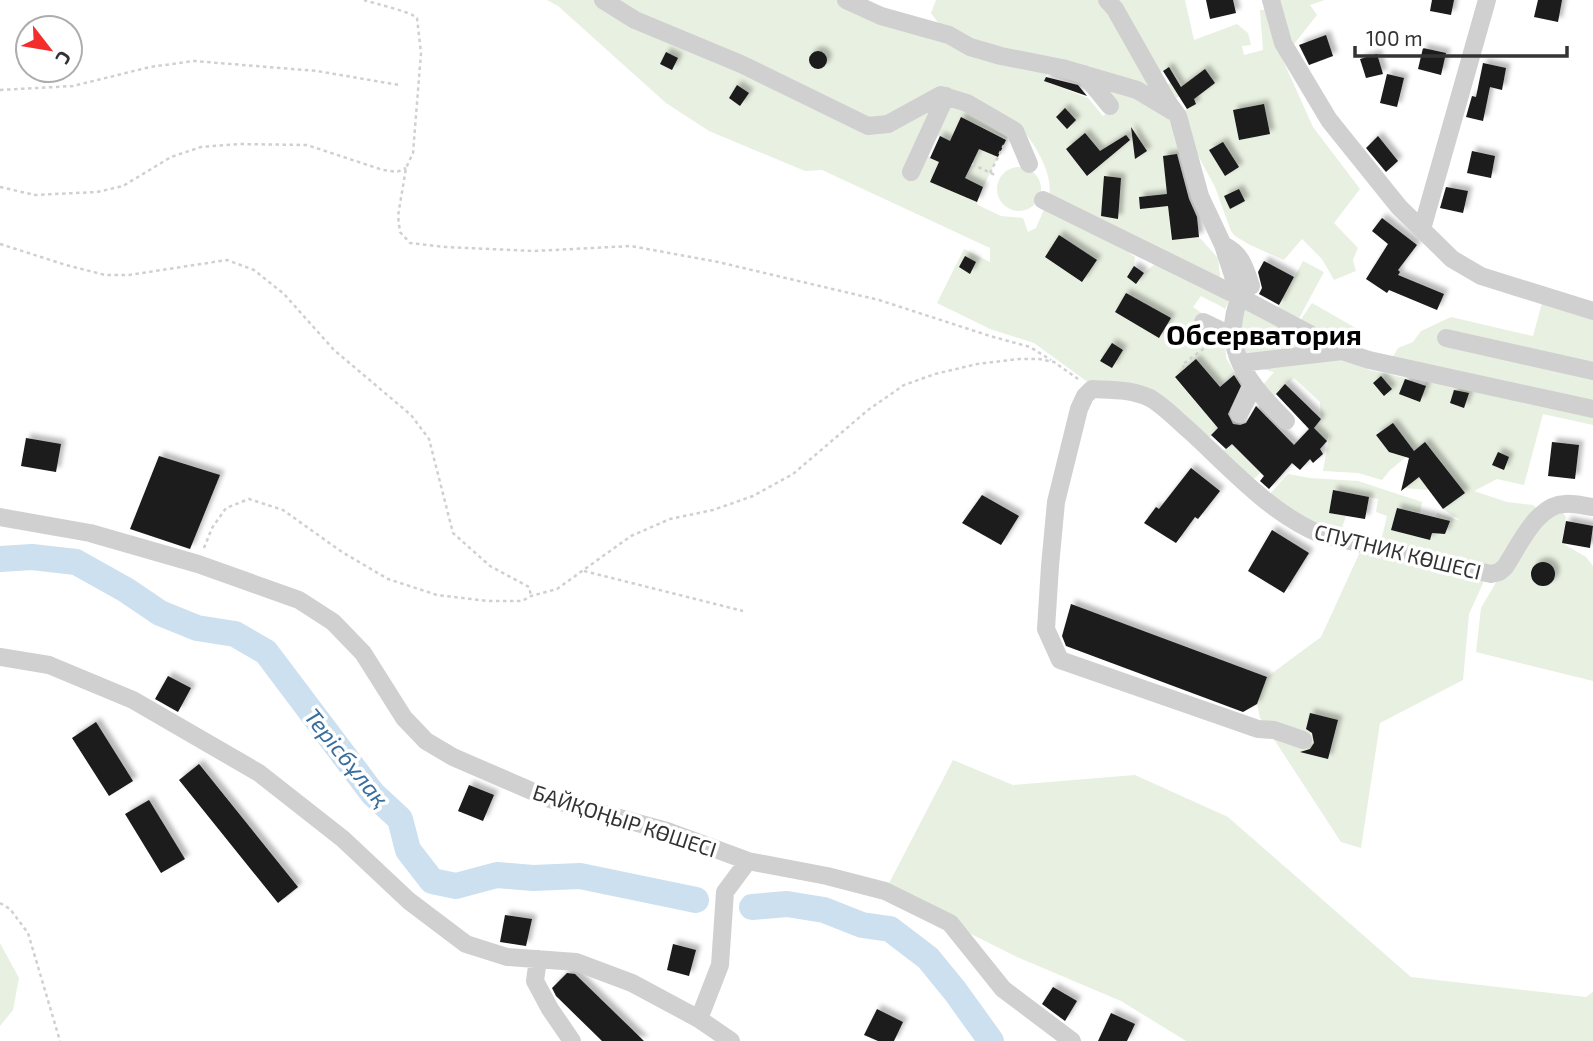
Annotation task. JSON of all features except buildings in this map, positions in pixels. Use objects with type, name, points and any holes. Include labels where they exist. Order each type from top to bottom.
[{"type":"street","points":[[603,0],[635,20],[741,64],[868,126],[888,124],[941,94],[967,103],[1015,131],[1029,164]]},
{"type":"street","points":[[846,0],[881,16],[948,35],[970,47],[1084,74],[1137,90],[1178,116]]},
{"type":"street","points":[[1107,0],[1115,9],[1178,116],[1200,196],[1246,292]]},
{"type":"street","points":[[1271,0],[1283,43],[1329,120],[1399,207],[1452,259],[1481,276],[1593,311]]},
{"type":"street","points":[[1422,229],[1487,0]]},
{"type":"street","points":[[1084,74],[1110,106]]},
{"type":"street","points":[[911,172],[946,96]]},
{"type":"street","points":[[1043,200],[1156,256],[1246,292],[1342,351],[1369,360],[1593,409]]},
{"type":"street","points":[[1140,267],[1156,256]]},
{"type":"street","points":[[1246,292],[1235,309],[1228,331],[1236,355],[1256,388],[1286,421]]},
{"type":"street","points":[[1203,322],[1228,331]]},
{"type":"street","points":[[1446,338],[1593,371]]},
{"type":"street","points":[[1241,363],[1342,351]]},
{"type":"street","points":[[1239,414],[1256,388]]},
{"type":"street","points":[[1092,389],[1079,409],[1056,502],[1046,629],[1060,660],[1258,729],[1274,730],[1303,740]]},
{"type":"street","name":"СПУТНИК КӨШЕСІ","points":[[1092,389],[1124,390],[1150,398],[1280,513],[1320,534],[1491,574],[1506,566],[1542,514],[1565,503],[1593,507]]},
{"type":"street","name":"БАЙҚОҢЫР КӨШЕСІ","points":[[0,517],[90,533],[198,564],[299,600],[333,622],[363,653],[404,718],[426,741],[453,757],[550,799],[667,831],[748,861],[827,876],[885,891],[950,923],[1003,989],[1072,1041]]},
{"type":"street","points":[[0,657],[49,665],[133,700],[259,774],[343,839],[409,901],[466,944],[507,957],[576,962],[632,983],[699,1019],[723,1039]]},
{"type":"street","points":[[699,1019],[720,965],[725,892],[748,861]]},
{"type":"street","points":[[538,959],[535,981],[572,1041]]},
{"type":"path","points":[[364,0],[411,12],[417,18],[421,54],[412,153],[406,168],[398,216],[400,232],[410,243],[534,251],[631,246],[718,262],[879,300],[1030,347],[1092,389]]},
{"type":"path","points":[[0,90],[73,86],[150,67],[194,61],[317,71],[399,85]]},
{"type":"path","points":[[990,173],[1012,129]]},
{"type":"path","points":[[0,187],[35,195],[97,192],[123,186],[171,157],[201,148],[239,144],[307,145],[383,170],[397,172],[406,168]]},
{"type":"path","points":[[972,164],[995,175]]},
{"type":"path","points":[[0,244],[105,275],[129,275],[227,260],[254,270],[284,294],[334,350],[411,415],[429,439],[453,533],[490,566],[529,587],[531,596]]},
{"type":"path","points":[[1185,368],[1182,365],[1228,331]]},
{"type":"path","points":[[198,564],[212,528],[226,508],[249,499],[283,510],[342,552],[388,579],[437,595],[488,601],[522,601],[557,589],[631,536],[670,519],[753,496],[793,474],[868,410],[904,385],[977,364],[1019,359],[1054,362]]},
{"type":"path","points":[[584,571],[743,611]]},
{"type":"path","points":[[0,903],[10,909],[28,933],[60,1041]]},
{"type":"green space","points":[[547,0],[846,0],[881,16],[947,35],[931,13],[936,0],[1100,0],[1110,13],[1115,9],[1153,76],[1149,78],[1165,103],[1133,86],[1129,88],[1062,68],[1034,63],[1048,72],[1044,81],[1088,98],[1103,116],[1117,106],[1103,87],[1109,86],[1138,94],[1169,112],[1184,154],[1164,156],[1171,240],[1199,237],[1218,258],[1221,284],[1048,199],[1050,191],[1047,173],[1027,136],[1018,127],[967,99],[949,99],[1009,130],[1007,139],[962,117],[950,141],[932,133],[922,153],[940,162],[930,182],[977,202],[1001,216],[1023,218],[1028,232],[1036,228],[1045,207],[1116,243],[1135,257],[1134,266],[1127,277],[1136,284],[1156,263],[1175,268],[1230,298],[1225,309],[1201,296],[1193,307],[1214,322],[1209,329],[1225,339],[1226,358],[1235,373],[1220,387],[1196,359],[1175,378],[1208,416],[1213,412],[1224,422],[1231,415],[1251,436],[1238,449],[1260,473],[1251,482],[1219,455],[1232,443],[1227,438],[1233,432],[1224,423],[1206,441],[1179,415],[1142,389],[1126,384],[1089,383],[1034,343],[990,329],[937,303],[964,249],[990,262],[990,248],[822,170],[805,171],[709,131],[666,103],[558,6]],"holes":[[[696,40],[818,99],[824,109],[693,46]],[[1085,134],[1107,160],[1088,176],[1066,149]],[[1059,236],[1097,261],[1082,282],[1045,257]],[[1126,293],[1170,318],[1159,337],[1115,312]]]},
{"type":"green space","points":[[1110,0],[1185,0],[1194,40],[1237,24],[1248,33],[1251,45],[1242,46],[1244,55],[1263,50],[1260,10],[1268,10],[1277,47],[1313,127],[1360,189],[1334,223],[1358,248],[1353,260],[1356,271],[1334,280],[1322,259],[1302,239],[1284,260],[1235,236],[1181,113],[1196,103],[1188,91],[1173,100],[1164,87],[1176,79],[1169,67],[1156,75]]},
{"type":"green space","points":[[1275,0],[1325,0],[1310,5],[1317,15],[1291,48]]},
{"type":"green space","points":[[979,149],[998,157],[983,187],[965,178]]},
{"type":"green space","points":[[1019,167],[1035,173],[1041,189],[1035,205],[1019,211],[1003,205],[997,189],[1003,173]]},
{"type":"green space","points":[[1303,261],[1324,272],[1298,320],[1277,309]]},
{"type":"green space","points":[[1243,302],[1354,363],[1369,370],[1405,378],[1400,394],[1420,402],[1429,368],[1390,362],[1398,348],[1413,342],[1421,331],[1451,317],[1533,336],[1542,303],[1593,318],[1593,425],[1543,414],[1524,485],[1497,479],[1474,491],[1507,502],[1533,505],[1540,511],[1498,566],[1380,545],[1387,516],[1376,512],[1378,499],[1333,490],[1329,512],[1346,516],[1340,534],[1322,530],[1268,496],[1288,474],[1358,481],[1422,502],[1420,513],[1397,508],[1391,530],[1430,540],[1432,533],[1445,534],[1449,521],[1436,517],[1437,513],[1461,521],[1443,509],[1464,493],[1450,474],[1429,490],[1404,488],[1425,442],[1390,470],[1382,480],[1358,473],[1323,471],[1330,432],[1327,441],[1314,428],[1321,419],[1320,402],[1294,378],[1273,397],[1262,386],[1274,372],[1241,363],[1238,330]],"holes":[[[1393,423],[1406,441],[1390,453],[1376,435]]]},
{"type":"green space","points":[[1312,303],[1361,331],[1351,350],[1298,324]]},
{"type":"green space","points":[[1557,505],[1566,517],[1562,543],[1586,557],[1593,566],[1593,681],[1476,652],[1481,608],[1505,567]]},
{"type":"green space","points":[[1360,552],[1485,579],[1469,614],[1463,680],[1380,723],[1361,848],[1341,842],[1260,718],[1257,704],[1267,677],[1321,637]]},
{"type":"green space","points":[[953,760],[1013,785],[1135,775],[1228,817],[1411,977],[1586,997],[1593,992],[1593,1041],[1186,1041],[1121,1001],[1017,957],[885,891]]},
{"type":"green space","points":[[0,943],[19,978],[13,1010],[0,1026]]},
{"type":"waterway","name":"Терісбұлақ","points":[[0,559],[32,557],[76,562],[160,613],[197,628],[235,634],[266,652],[373,794],[400,819],[408,850],[432,881],[456,886],[497,875],[533,878],[580,876],[696,900]]},
{"type":"waterway","name":"Терісбұлақ","points":[[752,907],[787,904],[824,910],[862,925],[890,929],[928,958],[991,1041]]},
{"type":"district","name":"Обсерватория","points":[[1264,334]]}]
